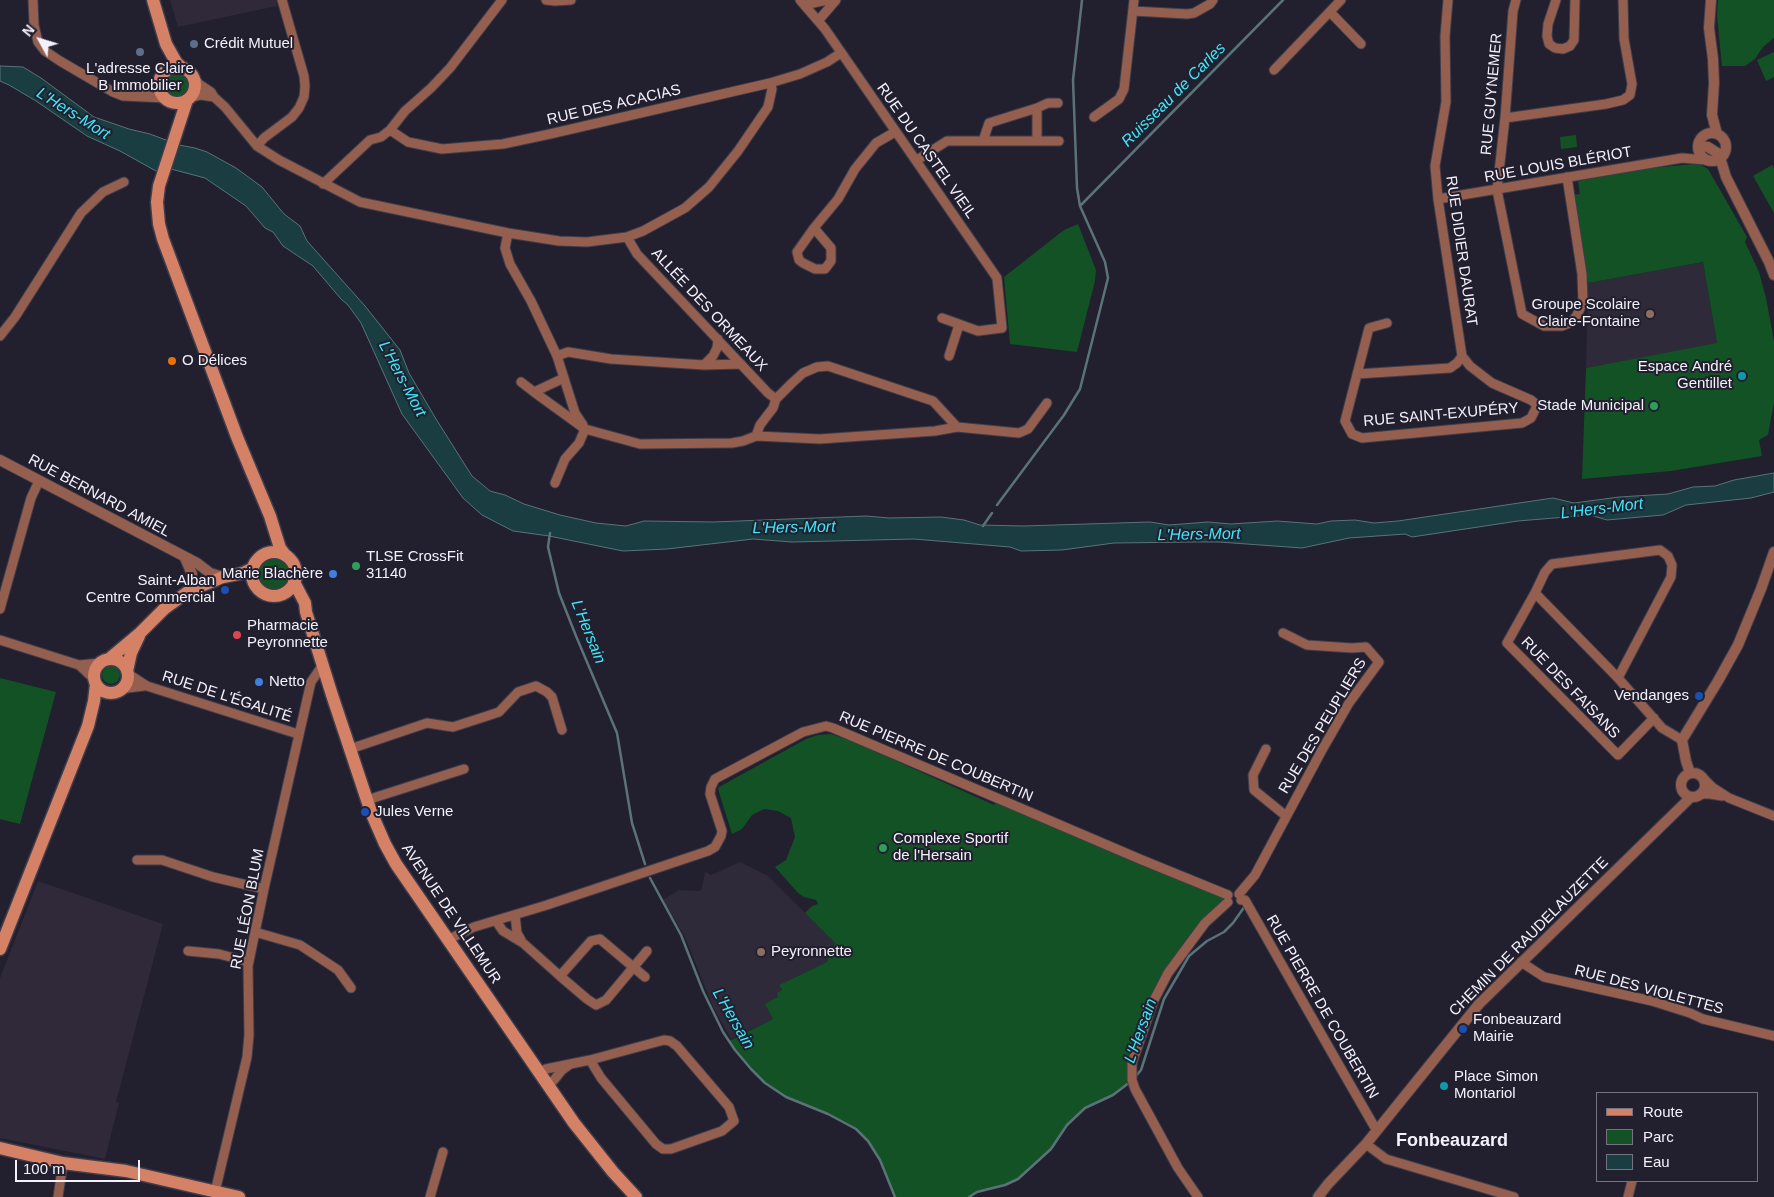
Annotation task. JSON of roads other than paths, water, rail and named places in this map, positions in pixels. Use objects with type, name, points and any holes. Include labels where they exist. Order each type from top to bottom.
[{"type":"main road","points":[[153,0],[166,44],[176,62],[182,68]]},
{"type":"main road","points":[[166,44],[160,90],[172,105],[175,133]]},
{"type":"main road","points":[[161,77],[173,67],[188,70],[194,78],[194,89],[188,99],[175,133],[159,186],[158,214],[163,239],[237,437],[270,516],[280,548],[293,564],[295,570],[294,582],[290,589],[284,594],[276,596]]},
{"type":"main road","points":[[167,99],[176,102],[188,99]]},
{"type":"main road","points":[[271,524],[268,543],[263,555],[255,563],[252,580],[255,586],[264,594],[286,598],[306,612]]},
{"type":"main road","points":[[263,555],[274,552],[286,556]]},
{"type":"main road","points":[[0,949],[88,726],[94,700],[94,670],[140,633],[164,609],[185,594],[223,577],[243,573],[253,568]]},
{"type":"main road","points":[[185,594],[236,582],[255,586]]},
{"type":"main road","name":"AVENUE DE VILLEMUR","points":[[294,582],[305,602],[306,612],[367,800],[381,835],[396,864],[539,1073],[592,1146],[636,1197]]},
{"type":"main road","points":[[88,726],[102,704],[126,682],[131,653],[140,633]]},
{"type":"main road","points":[[105,661],[114,659],[122,663],[127,672]]},
{"type":"main road","points":[[95,682],[104,691],[117,691]]},
{"type":"main road","points":[[0,1148],[63,1163],[126,1171],[239,1197]]},
{"type":"street","points":[[32,0],[34,25],[38,42],[45,51],[113,92],[123,96],[167,99]]},
{"type":"street","points":[[257,146],[264,138],[292,117],[304,97],[306,86],[282,0]]},
{"type":"street","points":[[323,184],[370,140],[381,137],[390,130],[405,111],[431,88],[450,68],[502,0]]},
{"type":"street","points":[[546,0],[571,0]]},
{"type":"street","points":[[803,3],[809,4],[827,0]]},
{"type":"street","points":[[818,21],[836,0]]},
{"type":"street","points":[[1094,117],[1119,99],[1124,89],[1134,0]]},
{"type":"street","points":[[1133,11],[1187,14],[1194,13],[1210,4],[1213,0]]},
{"type":"street","points":[[1274,70],[1341,0]]},
{"type":"street","name":"RUE DIDIER DAURAT","points":[[1448,0],[1445,36],[1446,102],[1435,166],[1438,199],[1462,356]]},
{"type":"street","name":"RUE GUYNEMER","points":[[1516,0],[1513,11],[1498,190],[1522,314],[1544,326],[1562,326],[1572,322],[1578,315],[1583,302],[1582,274],[1567,177]]},
{"type":"street","points":[[1552,1],[1547,36],[1549,44],[1555,48],[1563,49],[1570,46],[1574,40],[1575,0]]},
{"type":"street","points":[[1505,118],[1606,104],[1624,100],[1630,95],[1632,84],[1624,39],[1623,0]]},
{"type":"street","points":[[1711,0],[1709,28],[1714,83],[1712,115],[1708,129],[1698,146],[1700,154],[1730,186]]},
{"type":"street","name":"RUE DU CASTEL VIEIL","points":[[803,3],[818,21],[895,132],[917,160],[997,278],[1002,328],[978,331],[959,325]]},
{"type":"street","points":[[1330,12],[1361,44]]},
{"type":"street","name":"RUE DES ACACIAS","points":[[390,130],[408,142],[442,149],[504,144],[770,83],[800,74],[828,62],[841,53]]},
{"type":"street","points":[[134,96],[150,89],[161,77]]},
{"type":"street","points":[[194,78],[211,92],[257,146],[323,184],[360,202],[508,233],[559,241],[600,241],[627,237],[643,231],[685,208],[709,187],[738,151],[768,107],[772,90],[770,83]]},
{"type":"street","points":[[188,99],[201,95],[214,97]]},
{"type":"street","points":[[983,141],[988,123],[1048,104],[1058,103]]},
{"type":"street","points":[[1037,108],[1037,141]]},
{"type":"street","points":[[1712,115],[1717,134]]},
{"type":"street","points":[[814,228],[831,248],[831,261],[825,269],[815,269],[798,260],[797,252],[814,228],[838,199],[855,169],[876,143],[895,132]]},
{"type":"street","points":[[1704,135],[1717,134],[1721,136],[1726,144],[1726,152],[1720,159],[1716,161],[1707,160]]},
{"type":"street","points":[[917,160],[947,141],[1059,141]]},
{"type":"street","points":[[1698,146],[1708,147],[1715,151],[1720,159],[1730,186],[1774,275]]},
{"type":"street","name":"RUE LOUIS BLÉRIOT","points":[[1682,158],[1698,146]]},
{"type":"street","name":"RUE LOUIS BLÉRIOT","points":[[1438,199],[1682,158],[1707,160]]},
{"type":"street","points":[[0,336],[15,317],[81,213],[103,192],[124,182]]},
{"type":"street","points":[[508,233],[504,248],[510,264],[531,301],[557,356],[575,413],[585,429]]},
{"type":"street","name":"ALLÉE DES ORMEAUX","points":[[627,237],[637,254],[768,393],[776,399]]},
{"type":"street","points":[[942,318],[959,325],[949,356]]},
{"type":"street","name":"RUE SAINT-EXUPÉRY","points":[[1387,323],[1369,328],[1345,420],[1352,434],[1362,438],[1522,423],[1531,418],[1536,404],[1492,383],[1470,366],[1462,356]]},
{"type":"street","points":[[704,365],[718,348],[718,339]]},
{"type":"street","points":[[557,356],[568,352],[611,359],[704,365],[741,364]]},
{"type":"street","points":[[1357,374],[1450,368],[1462,356]]},
{"type":"street","points":[[756,436],[760,425],[773,408],[776,399],[803,373],[817,367],[828,366],[932,401],[957,427]]},
{"type":"street","points":[[534,392],[564,378]]},
{"type":"street","points":[[521,382],[585,429],[640,444],[732,442],[743,441],[756,436],[820,439],[935,431],[957,427],[1019,433],[1028,429],[1047,403]]},
{"type":"street","points":[[935,431],[942,412]]},
{"type":"street","points":[[555,483],[565,459],[579,443],[585,429]]},
{"type":"street","name":"RUE BERNARD AMIEL","points":[[0,460],[197,563],[210,574],[223,577]]},
{"type":"street","points":[[0,609],[31,498],[39,481]]},
{"type":"street","points":[[1618,678],[1671,577],[1672,565],[1668,556],[1660,550],[1552,564],[1545,572],[1535,593],[1618,678],[1662,728],[1682,740]]},
{"type":"street","points":[[1690,773],[1682,740],[1718,682],[1738,645],[1774,553]]},
{"type":"street","points":[[185,558],[192,574],[192,586],[185,594]]},
{"type":"street","name":"RUE DES FAISANS","points":[[1535,593],[1507,643],[1618,756],[1654,718]]},
{"type":"street","name":"RUE DES PEUPLIERS","points":[[1240,897],[1255,875],[1349,703],[1379,662],[1366,647],[1307,645],[1283,633]]},
{"type":"street","points":[[0,640],[79,665],[105,661]]},
{"type":"street","points":[[79,665],[95,682]]},
{"type":"street","name":"RUE LÉON BLUM","points":[[215,1192],[247,1057],[249,1035],[249,962],[264,889],[311,682],[320,670],[324,668]]},
{"type":"street","name":"RUE DE L'ÉGALITÉ","points":[[127,672],[147,686],[298,734]]},
{"type":"street","name":"RUE DE L'ÉGALITÉ","points":[[117,691],[136,686],[147,686]]},
{"type":"street","points":[[350,749],[427,723],[453,726],[487,716],[498,712],[518,692],[536,686],[552,697],[562,730]]},
{"type":"street","name":"RUE PIERRE DE COUBERTIN","points":[[447,940],[474,927],[708,852],[719,842],[722,831],[710,794],[715,779],[803,732],[826,726],[1142,860],[1228,899]]},
{"type":"street","points":[[1266,749],[1253,775],[1254,790],[1286,816]]},
{"type":"street","points":[[367,800],[464,769]]},
{"type":"street","points":[[1730,798],[1710,794],[1696,795],[1684,793],[1681,785],[1683,777],[1695,772],[1712,787],[1730,798],[1774,816]]},
{"type":"street","points":[[1696,795],[1705,786],[1702,777]]},
{"type":"street","name":"CHEMIN DE RAUDELAUZETTE","points":[[1318,1197],[1366,1144],[1479,1004],[1696,795]]},
{"type":"street","points":[[136,860],[162,860],[213,877],[264,889]]},
{"type":"street","points":[[1198,1197],[1178,1168],[1135,1090],[1132,1080],[1132,1063],[1154,1000],[1168,973],[1205,923],[1233,892],[1240,897]]},
{"type":"street","name":"RUE PIERRE DE COUBERTIN","points":[[1240,897],[1245,900],[1374,1126],[1378,1129]]},
{"type":"street","points":[[515,915],[517,933],[523,943]]},
{"type":"street","points":[[496,921],[503,931],[523,943],[587,999],[596,1004],[606,1000],[647,951]]},
{"type":"street","points":[[256,932],[300,945],[338,970],[350,988]]},
{"type":"street","points":[[560,976],[591,941],[600,939],[644,977]]},
{"type":"street","points":[[188,951],[219,954],[249,962]]},
{"type":"street","name":"RUE DES VIOLETTES","points":[[1521,962],[1544,976],[1652,1001],[1703,1019],[1774,1036]]},
{"type":"street","points":[[539,1073],[546,1069],[590,1060],[664,1040],[670,1041],[677,1046],[730,1107],[734,1121],[722,1131],[670,1149],[663,1149],[656,1144],[601,1078],[590,1060]]},
{"type":"street","points":[[548,1085],[569,1065]]},
{"type":"street","points":[[1366,1144],[1386,1159],[1514,1197]]},
{"type":"street","points":[[430,1197],[444,1152]]},
{"type":"street","points":[[58,1197],[63,1163]]},
{"type":"street","points":[[1628,1197],[1632,1182]]},
{"type":"water","name":"L'Hers-Mort","points":[[0,66],[23,67],[94,117],[179,145],[207,152],[236,168],[262,187],[284,214],[300,226],[307,241],[365,306],[400,350],[409,373],[472,476],[490,491],[560,515],[596,523],[626,526],[644,521],[713,522],[866,516],[889,518],[941,517],[964,520],[980,525],[1023,526],[1150,522],[1169,525],[1208,522],[1231,524],[1277,521],[1317,524],[1331,521],[1355,520],[1374,523],[1553,498],[1574,503],[1619,497],[1668,494],[1693,487],[1715,486],[1734,480],[1774,473],[1774,492],[1751,498],[1686,505],[1663,515],[1607,520],[1590,515],[1518,521],[1412,537],[1405,534],[1349,538],[1302,548],[1194,542],[1114,543],[1062,550],[1021,551],[1010,547],[914,539],[792,542],[753,539],[667,549],[623,551],[549,536],[513,531],[482,515],[463,498],[402,414],[361,323],[348,305],[313,266],[283,246],[273,232],[265,228],[246,206],[205,178],[171,169],[156,171],[120,151],[87,136],[36,101],[0,81]]},
{"type":"waterway","points":[[997,505],[1064,415],[1080,389],[1108,278],[1105,262],[1080,206],[1077,188],[1073,80],[1082,0]]},
{"type":"waterway","name":"Ruisseau de Carles","points":[[1080,206],[1283,0]]},
{"type":"waterway","points":[[983,526],[992,513]]},
{"type":"waterway","name":"L'Hersain","points":[[550,533],[548,547],[559,593],[617,733],[632,823],[645,864]]},
{"type":"waterway","name":"L'Hersain","points":[[650,878],[681,935],[703,991],[723,1032],[735,1050],[765,1083],[786,1097],[828,1114],[856,1129],[868,1141],[880,1160],[895,1197]]},
{"type":"waterway","name":"L'Hersain","points":[[1136,1076],[1141,1070],[1164,999],[1189,956],[1207,941],[1224,932],[1245,906]]},
{"type":"waterway","name":"L'Hersain","points":[[969,1197],[977,1192],[1005,1185],[1018,1179],[1051,1149],[1067,1125],[1085,1108],[1113,1095],[1130,1082]]},
{"type":"place","name":"Crédit Mutuel","points":[[194,44]]},
{"type":"place","name":"L'adresse Claire B Immobilier","points":[[140,52]]},
{"type":"place","name":"Groupe Scolaire Claire-Fontaine","points":[[1650,314]]},
{"type":"place","name":"O Délices","points":[[172,361]]},
{"type":"place","name":"Espace André Gentillet","points":[[1742,376]]},
{"type":"place","name":"Stade Municipal","points":[[1654,406]]},
{"type":"place","name":"TLSE CrossFit 31140","points":[[356,566]]},
{"type":"place","name":"Marie Blachère","points":[[333,574]]},
{"type":"place","name":"Saint-Alban Centre Commercial","points":[[225,590]]},
{"type":"place","name":"Pharmacie Peyronnette","points":[[237,635]]},
{"type":"place","name":"Netto","points":[[259,682]]},
{"type":"place","name":"Vendanges","points":[[1699,696]]},
{"type":"place","name":"Jules Verne","points":[[365,812]]},
{"type":"place","name":"Complexe Sportif de l'Hersain","points":[[883,848]]},
{"type":"place","name":"Peyronnette","points":[[761,952]]},
{"type":"place","name":"Fonbeauzard Mairie","points":[[1463,1029]]},
{"type":"place","name":"Place Simon Montariol","points":[[1444,1086]]},
{"type":"district","name":"Fonbeauzard","points":[[1452,1141]]}]
